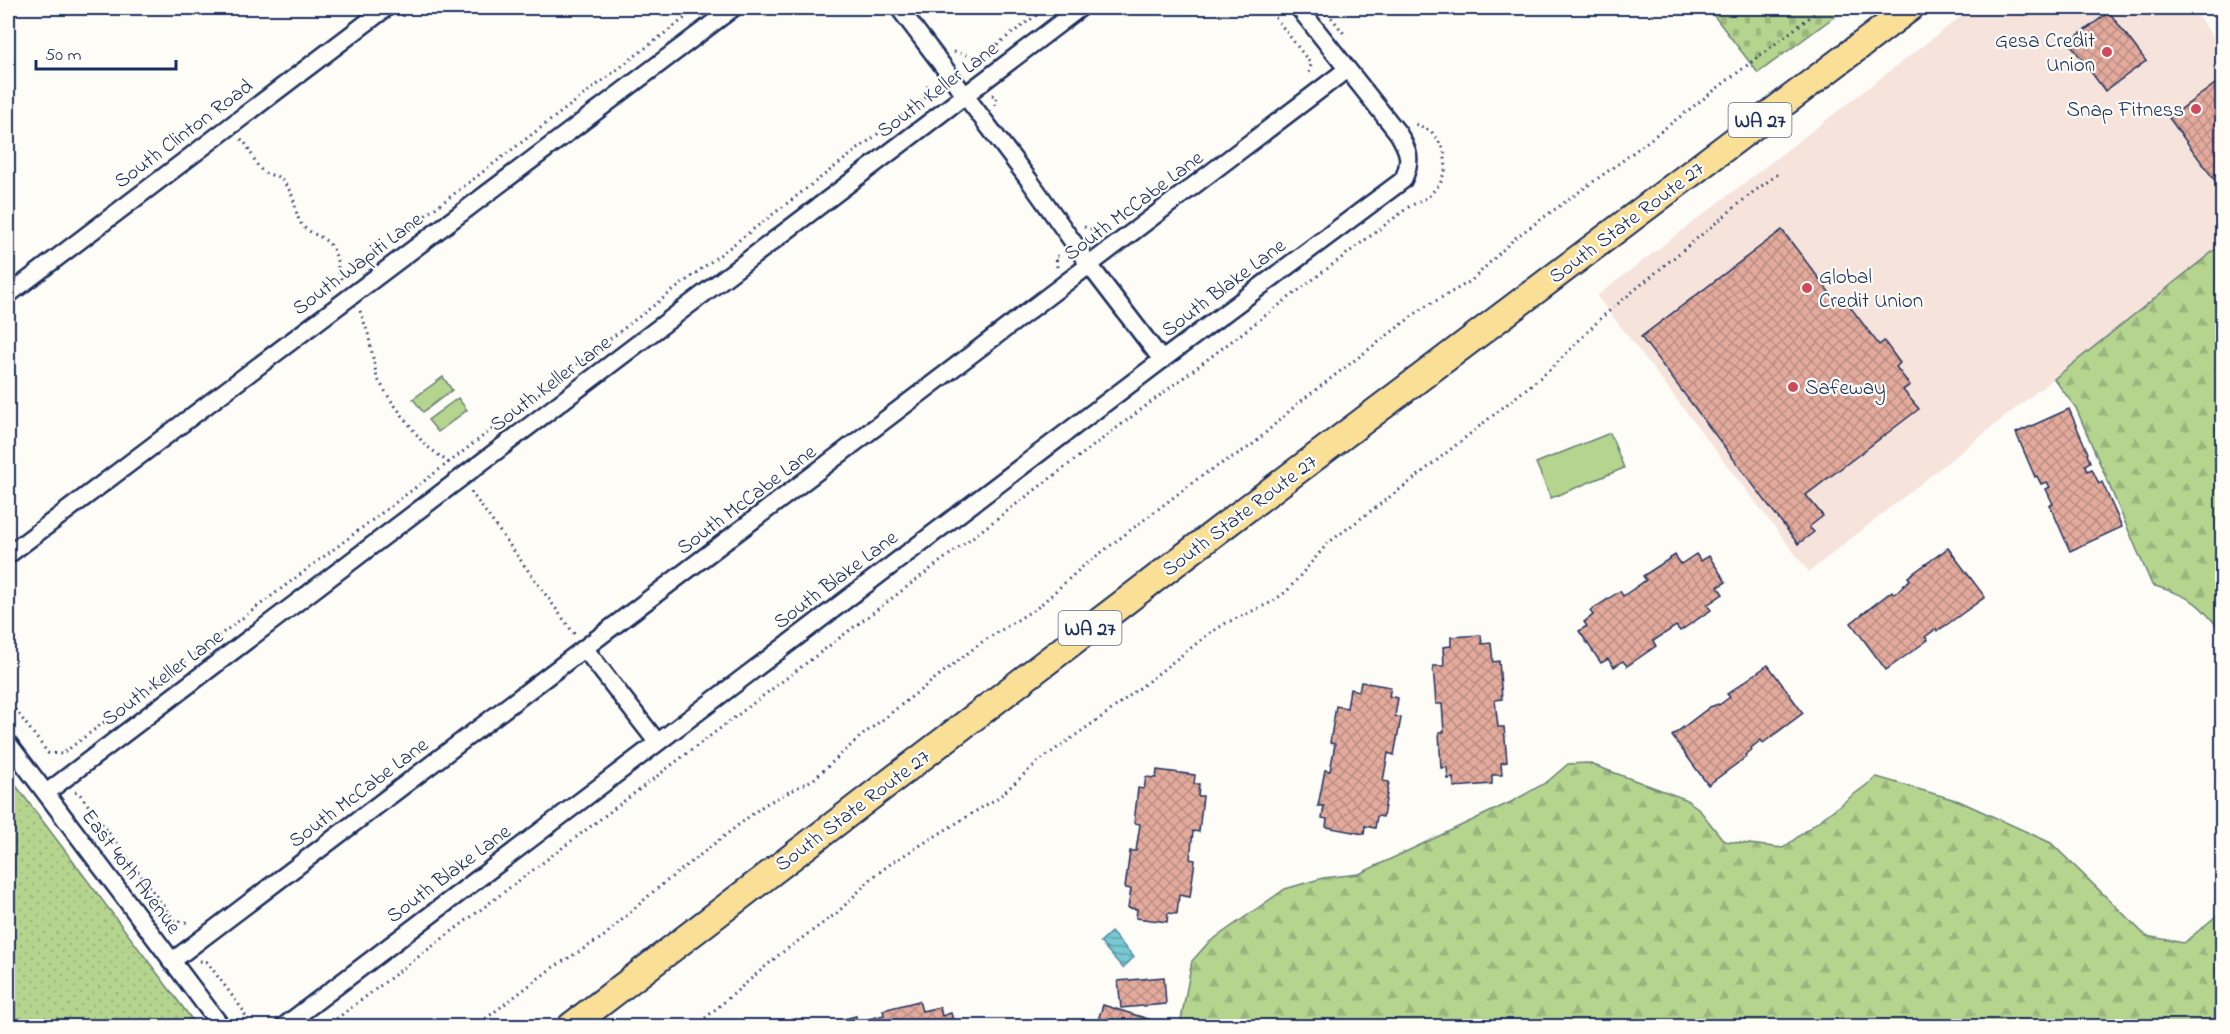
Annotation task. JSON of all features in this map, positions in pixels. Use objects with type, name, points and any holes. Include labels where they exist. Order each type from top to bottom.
[{"type":"main road","name":"South State Route 27","points":[[571,1026],[1220,529],[1910,8]]},
{"type":"street","name":"South Clinton Road","points":[[8,295],[386,8]]},
{"type":"street","name":"South Wapiti Lane","points":[[8,555],[733,8]]},
{"type":"street","points":[[899,8],[1162,360]]},
{"type":"street","name":"South Keller Lane","points":[[46,793],[1080,8]]},
{"type":"street","points":[[1299,8],[1347,70]]},
{"type":"street","name":"South Blake Lane","points":[[284,1026],[1403,180],[1409,166],[1405,146],[1398,133],[1347,70]]},
{"type":"street","name":"South McCabe Lane","points":[[171,962],[1347,70]]},
{"type":"street","points":[[585,649],[657,742]]},
{"type":"street","name":"East 40th Avenue","points":[[8,743],[221,1026]]},
{"type":"path","points":[[388,244],[698,8]]},
{"type":"path","points":[[948,44],[955,53],[979,58],[1046,8]]},
{"type":"path","points":[[1268,8],[1311,64],[1310,74],[1301,81]]},
{"type":"path","points":[[476,1026],[552,968],[603,937],[654,891],[764,805],[814,779],[860,737],[982,642],[1038,607],[1081,568],[1204,474],[1251,446],[1296,405],[1423,308],[1471,281],[1515,238],[1622,161],[1822,8]]},
{"type":"path","points":[[8,700],[48,753],[62,753],[448,463],[917,104],[926,97],[928,86],[935,86]]},
{"type":"path","points":[[990,95],[996,96],[995,107]]},
{"type":"path","points":[[696,1026],[780,954],[837,913],[873,877],[893,862],[999,797],[1039,761],[1110,711],[1210,633],[1272,602],[1287,591],[1328,543],[1415,478],[1552,368],[1602,317],[1752,192],[1778,174]]},
{"type":"path","points":[[1078,219],[1085,228],[1104,231]]},
{"type":"path","points":[[1057,267],[1056,256],[1064,256]]},
{"type":"path","points":[[461,478],[585,649]]},
{"type":"path","points":[[71,791],[79,793],[174,920],[190,924],[199,916]]},
{"type":"path","points":[[195,960],[207,962],[245,1013],[245,1023]]},
{"type":"shaded area","points":[[1972,8],[2192,8],[2222,48],[2222,245],[1809,572],[1597,296]]},
{"type":"green space","points":[[1708,8],[1846,8],[1758,73]]},
{"type":"green space","points":[[2222,244],[2222,633],[2206,613],[2192,601],[2152,585],[2076,408],[2054,379]]},
{"type":"green space","points":[[443,377],[452,390],[423,412],[413,399]]},
{"type":"green space","points":[[458,398],[467,410],[438,432],[428,420]]},
{"type":"green space","points":[[1610,433],[1624,468],[1551,498],[1536,463]]},
{"type":"green space","points":[[1588,763],[1685,799],[1698,808],[1724,841],[1783,848],[1877,777],[1959,801],[2051,843],[2146,936],[2184,943],[2222,911],[2222,1026],[1183,1026],[1181,1020],[1192,961],[1208,943],[1285,889],[1323,878],[1359,874],[1513,801],[1547,782],[1568,764]]},
{"type":"green space","points":[[8,775],[197,1026],[8,1026]]},
{"type":"water","points":[[1111,932],[1134,957],[1123,968],[1100,942]]},
{"type":"building","name":"Gesa Credit Union","points":[[2109,12],[2146,61],[2105,91],[2069,42]]},
{"type":"building","points":[[2215,84],[2222,94],[2221,189],[2169,118]]},
{"type":"building","name":"Safeway","points":[[1782,230],[1836,301],[1842,296],[1879,345],[1884,341],[1900,363],[1896,367],[1910,385],[1903,390],[1919,409],[1806,495],[1823,516],[1809,527],[1814,532],[1798,544],[1641,337]]},
{"type":"building","points":[[2069,409],[2088,453],[2090,462],[2085,465],[2087,471],[2092,469],[2099,484],[2102,482],[2122,527],[2070,551],[2050,505],[2053,504],[2046,489],[2050,487],[2047,482],[2041,484],[2037,476],[2035,477],[2016,433]]},
{"type":"building","points":[[1948,548],[1985,597],[1945,626],[1925,637],[1928,640],[1886,670],[1851,623],[1892,591],[1894,594],[1910,580],[1908,577]]},
{"type":"building","points":[[1696,554],[1701,561],[1709,556],[1726,582],[1718,587],[1723,594],[1707,605],[1711,610],[1680,631],[1676,626],[1653,641],[1656,646],[1627,666],[1623,661],[1614,667],[1608,659],[1601,663],[1579,631],[1587,626],[1584,622],[1593,615],[1590,611],[1620,591],[1623,596],[1646,580],[1643,576],[1675,555],[1681,564]]},
{"type":"building","points":[[1481,635],[1482,644],[1491,643],[1493,662],[1499,661],[1502,699],[1495,700],[1498,727],[1504,727],[1507,762],[1501,763],[1502,775],[1492,775],[1492,784],[1454,787],[1453,778],[1448,779],[1447,767],[1441,768],[1439,732],[1444,732],[1442,704],[1436,704],[1433,666],[1444,666],[1443,647],[1451,646],[1451,637]]},
{"type":"building","points":[[1768,665],[1803,713],[1763,743],[1761,740],[1751,748],[1752,750],[1745,755],[1746,757],[1708,785],[1672,736],[1710,707],[1719,705],[1730,697],[1727,694]]},
{"type":"building","points":[[1361,682],[1391,687],[1389,696],[1398,698],[1395,716],[1401,718],[1394,755],[1388,753],[1383,781],[1389,782],[1383,817],[1377,816],[1375,828],[1365,826],[1364,834],[1326,827],[1327,819],[1322,818],[1324,806],[1318,806],[1325,770],[1330,771],[1335,744],[1330,743],[1336,706],[1347,708],[1350,689],[1359,691]]},
{"type":"building","points":[[1157,770],[1195,775],[1194,784],[1199,784],[1198,796],[1203,796],[1199,832],[1193,831],[1190,859],[1195,860],[1190,897],[1179,895],[1177,914],[1168,913],[1167,922],[1136,918],[1137,909],[1128,908],[1131,889],[1125,888],[1130,851],[1136,851],[1140,824],[1134,823],[1138,788],[1144,789],[1146,777],[1156,778]]},
{"type":"building","points":[[1164,977],[1166,1004],[1121,1008],[1118,981]]},
{"type":"building","points":[[919,1001],[922,1011],[940,1007],[942,1016],[951,1013],[955,1026],[821,1025],[856,1016],[857,1022],[884,1015],[883,1010]]},
{"type":"building","points":[[1103,1005],[1158,1022],[1156,1026],[1096,1026]]},
{"type":"place","name":"Gesa Credit Union","points":[[2107,52]]},
{"type":"place","name":"Snap Fitness","points":[[2196,109]]},
{"type":"place","name":"Global Credit Union","points":[[1807,288]]},
{"type":"place","name":"Safeway","points":[[1793,387]]}]
